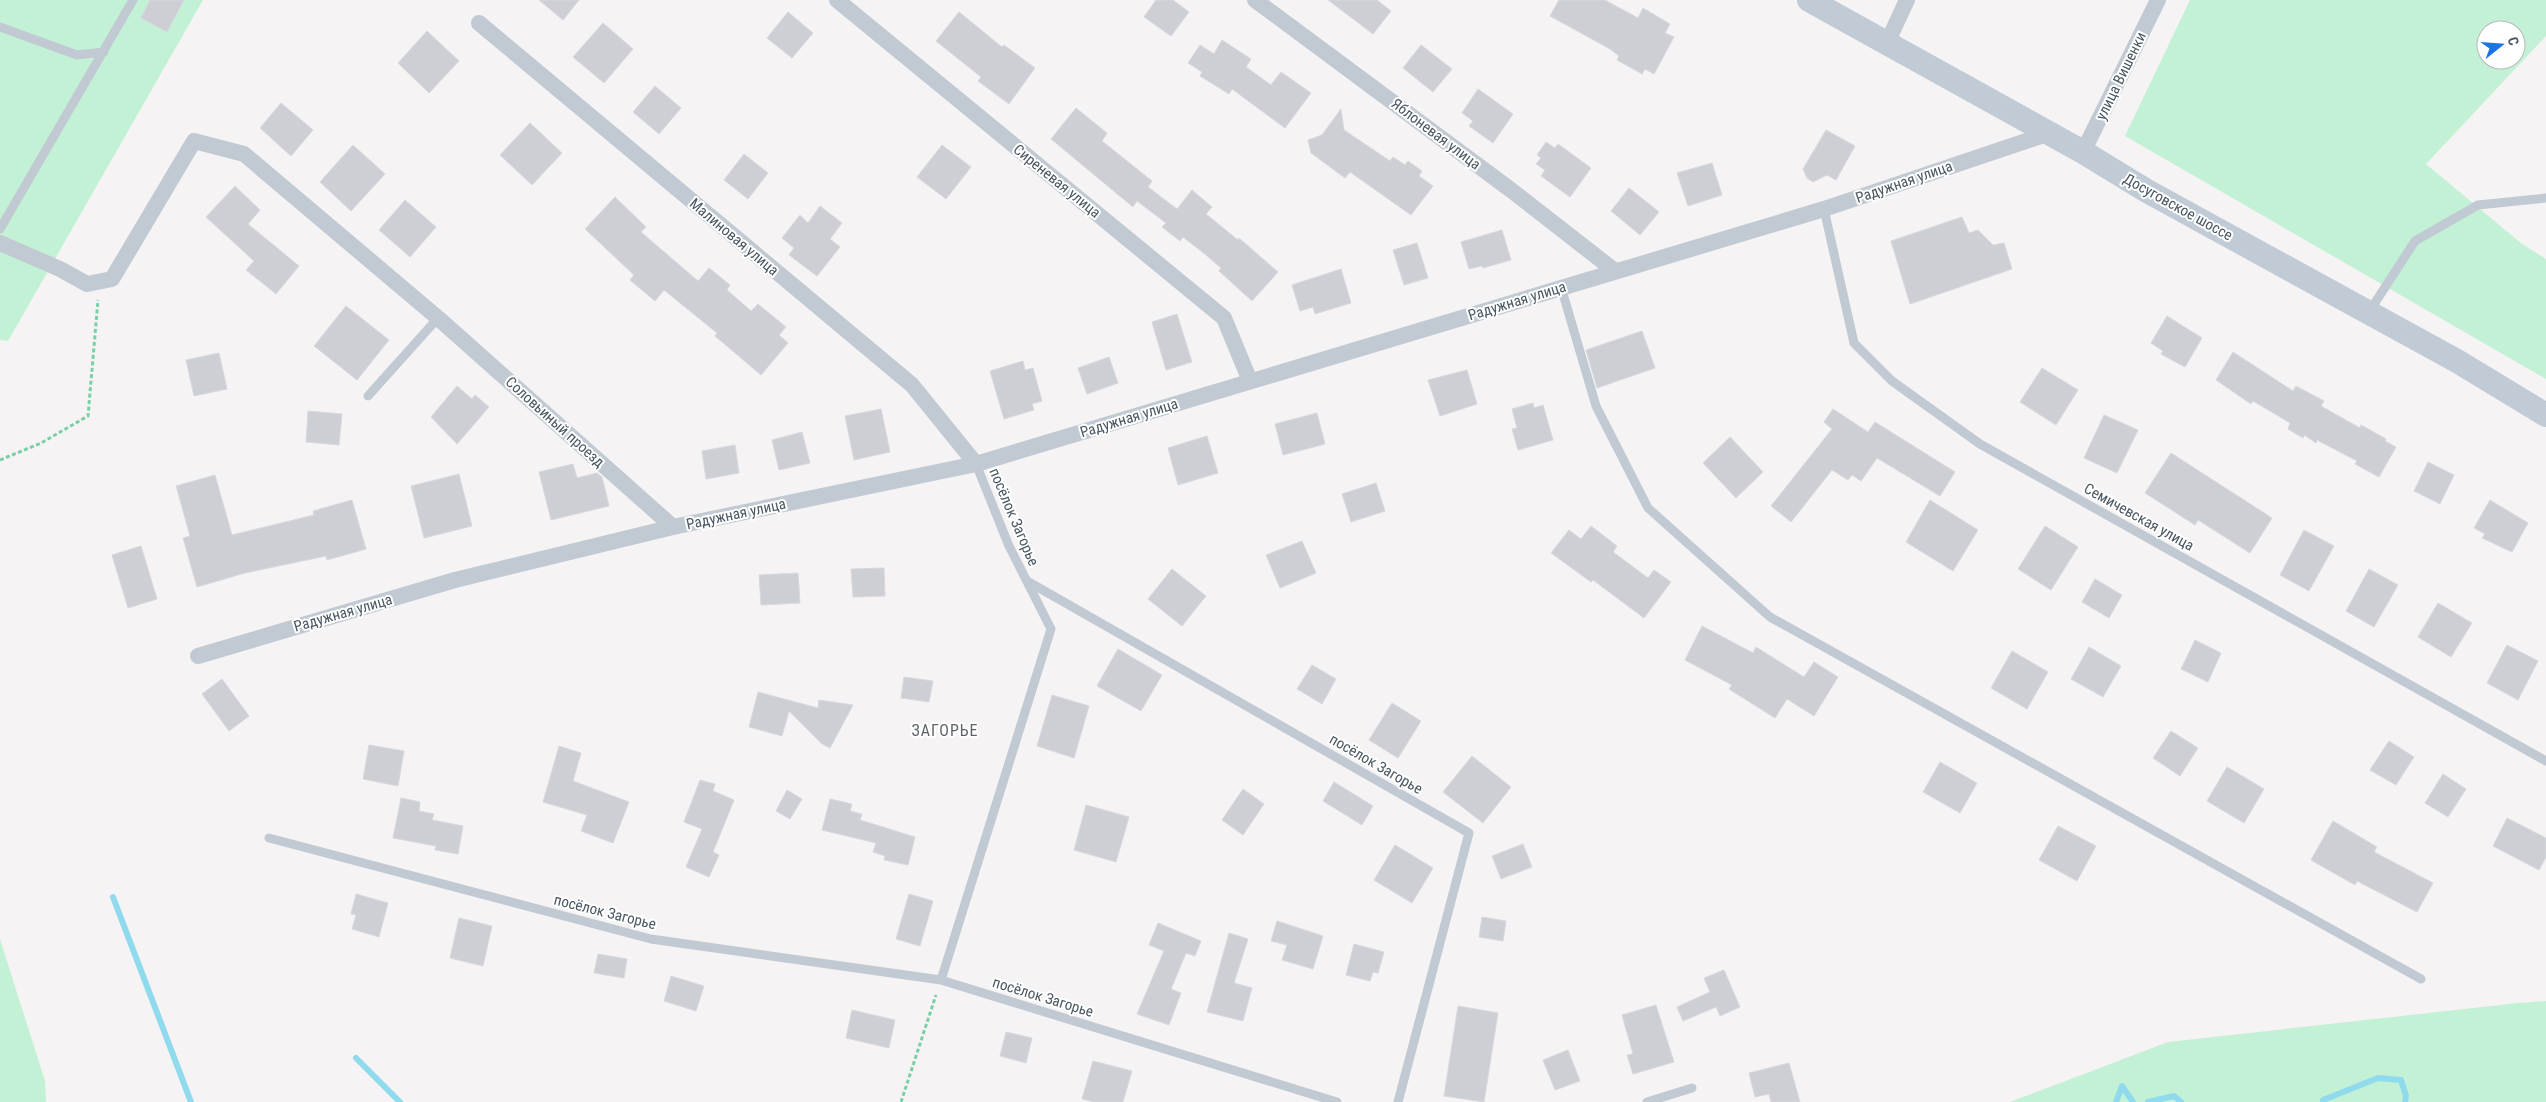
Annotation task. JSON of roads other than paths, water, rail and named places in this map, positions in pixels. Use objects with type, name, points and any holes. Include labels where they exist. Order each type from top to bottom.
[{"type":"main road","name":"Досуговское шоссе","points":[[1809,0],[2047,134],[2083,152],[2147,191],[2457,361],[2546,415]]},
{"type":"street","name":"Сиреневая улица","points":[[837,0],[1224,318],[1250,381]]},
{"type":"street","name":"Яблоневая улица","points":[[1255,0],[1511,190],[1615,272]]},
{"type":"street","points":[[1888,43],[1906,0]]},
{"type":"street","name":"улица Вишенки","points":[[2083,152],[2158,0]]},
{"type":"street","name":"Малиновая улица","points":[[479,24],[912,385],[976,464]]},
{"type":"street","name":"Радужная улица","points":[[198,656],[455,580],[673,527],[976,464],[1824,209],[2047,134]]},
{"type":"street","name":"Соловьиный проезд","points":[[0,244],[60,269],[87,284],[112,278],[194,141],[244,154],[438,318],[673,527]]},
{"type":"lane","points":[[0,229],[133,0]]},
{"type":"lane","points":[[0,27],[77,55],[104,52]]},
{"type":"lane","points":[[2369,312],[2415,241],[2478,205],[2546,198]]},
{"type":"lane","name":"Семичевская улица","points":[[1824,209],[1854,343],[1892,380],[1980,444],[2546,761]]},
{"type":"lane","points":[[1561,287],[1596,406],[1648,508],[1770,617],[2421,979]]},
{"type":"lane","points":[[368,396],[438,318]]},
{"type":"lane","name":"посёлок Загорье","points":[[941,980],[1051,629],[1009,546],[976,464]]},
{"type":"lane","name":"посёлок Загорье","points":[[1026,581],[1469,833],[1398,1102]]},
{"type":"lane","name":"посёлок Загорье","points":[[269,838],[651,939],[941,980],[1337,1102]]},
{"type":"lane","points":[[1647,1102],[1692,1088]]},
{"type":"waterway","points":[[113,897],[191,1102]]},
{"type":"waterway","points":[[356,1058],[400,1102]]},
{"type":"waterway","points":[[2323,1102],[2323,1100],[2378,1078],[2401,1080],[2406,1096],[2405,1102]]},
{"type":"waterway","points":[[2116,1102],[2122,1086],[2133,1102]]},
{"type":"waterway","points":[[2148,1102],[2174,1096],[2181,1102]]},
{"type":"district","name":"ЗАГОРЬЕ","points":[[945,730]]}]
